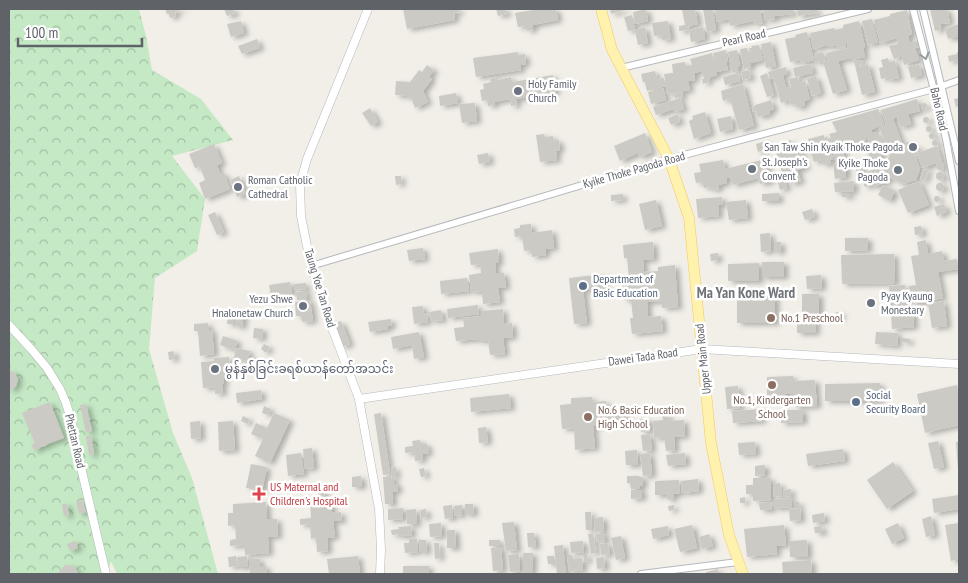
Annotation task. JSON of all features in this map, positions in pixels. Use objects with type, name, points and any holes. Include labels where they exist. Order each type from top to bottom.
[{"type":"main road","name":"Upper Main Road","points":[[601,9],[612,50],[669,159],[689,218],[711,443],[729,535],[744,574]]},
{"type":"street","name":"Taung Yoe Tan Road","points":[[368,9],[307,159],[300,184],[301,216],[311,266],[359,399],[379,509],[380,574]]},
{"type":"street","name":"Pearl Road","points":[[621,68],[868,9]]},
{"type":"street","name":"Baho Road","points":[[913,9],[946,139],[959,211]]},
{"type":"street","name":"Baho Road","points":[[923,9],[959,161]]},
{"type":"street","name":"Kyike Thoke Pagoda Road","points":[[311,266],[669,159],[934,89],[959,80]]},
{"type":"street","name":"Phettan Road","points":[[9,325],[47,368],[66,403],[106,574]]},
{"type":"street","name":"Dawei Tada Road","points":[[359,399],[702,348],[959,364]]},
{"type":"street","points":[[641,574],[738,562]]},
{"type":"green space","points":[[9,9],[139,9],[152,70],[201,99],[233,140],[172,156],[205,199],[197,251],[155,278],[149,349],[173,433],[192,478],[218,574],[117,574],[111,561],[107,574],[9,574]]},
{"type":"building","points":[[165,9],[184,9],[175,12],[176,16],[170,18]]},
{"type":"building","points":[[224,9],[234,9],[235,14],[227,16]]},
{"type":"building","points":[[403,9],[459,9],[460,12],[454,13],[455,20],[407,29]]},
{"type":"building","points":[[496,9],[506,9],[507,14],[498,16]]},
{"type":"building","points":[[539,9],[556,9],[558,20],[533,25],[533,30],[527,31],[526,26],[518,27],[515,13]]},
{"type":"building","points":[[610,9],[628,9],[611,14]]},
{"type":"building","points":[[646,9],[648,21],[635,24],[633,12]]},
{"type":"building","points":[[682,9],[695,9],[698,24],[688,26],[689,30],[679,31],[679,26],[685,25]]},
{"type":"building","points":[[703,9],[713,9],[716,30],[707,32]]},
{"type":"building","points":[[715,9],[793,9],[793,14],[775,16],[775,19],[765,20],[764,11],[760,12],[763,23],[755,24],[754,21],[730,26],[729,19],[717,22]]},
{"type":"building","points":[[797,9],[817,9],[818,13],[798,16]]},
{"type":"building","points":[[930,9],[947,9],[950,23],[940,24],[941,30],[935,31]]},
{"type":"building","points":[[907,10],[912,34],[908,36],[910,43],[918,40],[920,47],[915,48],[919,60],[904,65],[902,56],[894,59],[889,46],[898,44],[897,38],[880,43],[874,20]]},
{"type":"building","points":[[632,15],[635,30],[628,31],[624,17]]},
{"type":"building","points":[[872,19],[878,42],[868,45],[862,21]]},
{"type":"building","points":[[241,21],[244,33],[231,37],[227,24]]},
{"type":"building","points":[[668,21],[671,39],[662,40],[661,35],[654,36],[652,23]]},
{"type":"building","points":[[859,21],[865,47],[863,48],[865,57],[838,61],[847,90],[833,94],[823,62],[828,61],[826,53],[848,48],[844,31],[846,47],[838,48],[837,45],[828,47],[828,45],[813,49],[810,33],[834,28],[835,30],[843,28],[843,25]]},
{"type":"building","points":[[959,24],[959,36],[948,39],[945,29]]},
{"type":"building","points":[[645,27],[648,43],[638,45],[635,30]]},
{"type":"building","points":[[703,27],[705,39],[691,42],[689,30]]},
{"type":"building","points":[[807,32],[814,60],[801,63],[800,60],[790,62],[785,39]]},
{"type":"building","points":[[257,39],[260,48],[242,54],[238,46]]},
{"type":"building","points":[[771,42],[776,66],[766,68],[761,44]]},
{"type":"building","points":[[759,45],[763,60],[751,63],[751,67],[744,69],[740,49],[747,48],[749,54],[751,54],[749,48]]},
{"type":"building","points":[[726,50],[728,70],[716,72],[717,75],[708,78],[709,82],[703,84],[702,71],[694,73],[695,80],[688,81],[690,90],[668,94],[664,74],[673,73],[672,64],[685,62],[685,66],[692,65],[690,59],[712,53],[716,67],[713,53]]},
{"type":"building","points":[[737,50],[740,67],[737,67],[738,71],[732,73],[728,52]]},
{"type":"building","points":[[518,52],[518,55],[525,54],[526,64],[520,65],[521,70],[476,77],[473,58]]},
{"type":"building","points":[[823,52],[826,60],[816,63],[814,54]]},
{"type":"building","points":[[959,52],[959,66],[957,60],[949,62],[948,56],[957,54]]},
{"type":"building","points":[[888,58],[889,62],[895,61],[899,78],[888,80],[888,77],[881,79],[879,68],[883,67],[881,60]]},
{"type":"building","points":[[862,60],[863,64],[859,65],[860,67],[868,64],[875,92],[862,95],[854,61]]},
{"type":"building","points":[[811,64],[813,73],[795,77],[793,68]]},
{"type":"building","points":[[919,64],[922,75],[911,78],[908,67]]},
{"type":"building","points":[[427,65],[434,70],[429,77],[432,79],[423,91],[428,102],[415,108],[411,98],[395,95],[396,81],[410,82],[419,70],[422,72]]},
{"type":"building","points":[[786,67],[787,74],[777,77],[783,76],[786,88],[791,87],[789,79],[798,77],[799,83],[805,81],[810,99],[804,101],[805,105],[797,108],[796,104],[791,105],[789,100],[781,103],[774,78],[770,79],[768,72]]},
{"type":"building","points":[[749,70],[751,78],[743,80],[741,72]]},
{"type":"building","points":[[655,71],[657,79],[664,78],[666,86],[647,91],[641,74]]},
{"type":"building","points":[[738,73],[740,81],[725,85],[723,77]]},
{"type":"building","points":[[767,73],[774,95],[767,97],[760,76]]},
{"type":"building","name":"Holy Family Church","points":[[553,75],[556,92],[516,99],[517,105],[511,106],[510,99],[495,102],[494,105],[488,106],[487,100],[482,101],[480,90],[484,89],[483,84],[491,82],[490,79],[498,77],[498,80],[511,77],[512,82]]},
{"type":"building","points":[[816,76],[821,93],[812,96],[807,79]]},
{"type":"building","points":[[743,84],[754,126],[739,130],[730,99],[723,101],[721,91]]},
{"type":"building","points":[[663,88],[666,100],[651,104],[648,92]]},
{"type":"building","points":[[682,92],[683,97],[675,98],[674,94]]},
{"type":"building","points":[[456,93],[458,103],[440,106],[439,96]]},
{"type":"building","points":[[680,98],[684,109],[675,112],[674,109],[656,115],[653,107]]},
{"type":"building","points":[[959,98],[959,106],[956,107],[954,99]]},
{"type":"building","points":[[917,99],[920,111],[908,114],[911,124],[900,127],[897,117],[893,119],[903,146],[888,152],[885,146],[876,168],[871,166],[873,162],[868,160],[869,155],[865,153],[867,147],[871,148],[873,145],[869,144],[863,133],[866,140],[848,149],[845,143],[843,144],[844,160],[840,159],[840,164],[846,164],[846,177],[835,179],[833,164],[836,164],[833,153],[838,152],[838,148],[834,149],[832,145],[830,146],[833,160],[831,160],[831,163],[823,165],[822,160],[814,162],[811,153],[807,154],[806,146],[809,145],[808,139],[824,135],[824,138],[827,137],[828,139],[831,138],[829,134],[837,132],[832,122],[878,109],[884,124],[871,130],[872,133],[879,134],[881,141],[883,138],[879,127],[886,125],[881,110]]},
{"type":"building","points":[[771,100],[774,109],[769,111],[770,114],[758,117],[756,111],[753,112],[752,107],[755,105]]},
{"type":"building","points":[[475,103],[477,121],[462,123],[459,104]]},
{"type":"building","points":[[924,103],[927,106],[924,109],[921,106]]},
{"type":"building","points":[[370,108],[378,122],[371,126],[362,113]]},
{"type":"building","points":[[705,112],[711,133],[694,139],[689,121],[693,119],[692,116]]},
{"type":"building","points":[[678,114],[680,122],[671,125],[668,118]]},
{"type":"building","points":[[731,116],[733,129],[720,132],[717,119]]},
{"type":"building","points":[[926,117],[929,120],[926,123],[923,120]]},
{"type":"building","points":[[929,126],[932,129],[929,132],[926,129]]},
{"type":"building","points":[[645,133],[652,152],[640,157],[638,153],[620,161],[614,146]]},
{"type":"building","points":[[932,133],[935,136],[932,139],[929,136]]},
{"type":"building","points":[[544,134],[545,137],[553,136],[553,141],[559,140],[560,150],[556,151],[557,160],[540,162],[536,135]]},
{"type":"building","points":[[791,140],[793,148],[799,146],[806,167],[797,170],[801,181],[791,184],[787,171],[782,173],[776,153],[781,151],[778,144]]},
{"type":"building","points":[[935,140],[938,143],[935,146],[932,143]]},
{"type":"building","points":[[766,141],[768,149],[758,152],[756,144]]},
{"type":"building","points":[[906,141],[921,149],[916,152],[905,146]]},
{"type":"building","points":[[214,144],[222,163],[217,165],[220,174],[224,173],[230,189],[205,199],[199,183],[205,180],[200,167],[195,168],[189,154]]},
{"type":"building","points":[[937,146],[942,161],[922,168],[917,153]]},
{"type":"building","points":[[905,149],[915,155],[920,169],[916,180],[902,184],[890,177],[886,163],[890,154]]},
{"type":"building","points":[[488,153],[490,162],[479,164],[477,155]]},
{"type":"building","points":[[857,158],[864,171],[858,174],[851,161]]},
{"type":"building","points":[[765,159],[771,181],[760,184],[758,178],[733,185],[730,177],[726,178],[727,183],[718,185],[719,189],[712,190],[711,187],[704,188],[702,182],[696,183],[694,173],[701,172],[699,164],[723,160],[725,169]]},
{"type":"building","points":[[940,162],[944,166],[940,170],[936,166]]},
{"type":"building","points":[[884,165],[890,180],[874,187],[873,184],[865,187],[861,177],[868,174],[867,172]]},
{"type":"building","points":[[929,169],[924,182],[920,179],[923,170]]},
{"type":"building","points":[[940,172],[944,176],[940,180],[936,176]]},
{"type":"building","points":[[783,175],[787,188],[780,190],[776,176]]},
{"type":"building","name":"Roman Catholic Cathedral","points":[[239,176],[246,194],[237,197],[230,180]]},
{"type":"building","points":[[395,176],[401,176],[401,184],[396,185]]},
{"type":"building","points":[[854,181],[854,191],[835,192],[834,183]]},
{"type":"building","points":[[919,181],[929,205],[908,213],[898,190]]},
{"type":"building","points":[[940,183],[944,187],[940,191],[936,187]]},
{"type":"building","points":[[883,185],[895,191],[890,201],[878,195]]},
{"type":"building","points":[[779,193],[779,201],[762,201],[762,194]]},
{"type":"building","points":[[842,193],[850,193],[850,197],[842,197]]},
{"type":"building","points":[[623,194],[623,200],[611,201],[611,195]]},
{"type":"building","points":[[937,196],[940,199],[937,202],[934,199]]},
{"type":"building","points":[[722,197],[723,205],[718,205],[719,216],[698,218],[696,199]]},
{"type":"building","points":[[656,200],[662,226],[645,230],[639,204]]},
{"type":"building","points":[[746,200],[748,218],[729,220],[726,202]]},
{"type":"building","points":[[944,204],[947,212],[937,216],[934,207]]},
{"type":"building","points":[[812,209],[815,217],[805,220],[802,212]]},
{"type":"building","points":[[215,212],[224,232],[217,235],[208,215]]},
{"type":"building","points":[[531,224],[532,233],[552,230],[554,248],[545,249],[546,255],[532,257],[531,250],[524,251],[522,236],[515,237],[514,229],[520,228],[520,225]]},
{"type":"building","points":[[921,226],[923,234],[915,235],[914,227]]},
{"type":"building","points":[[770,233],[771,251],[761,252],[760,234]]},
{"type":"building","points":[[845,238],[868,238],[868,250],[845,251]]},
{"type":"building","points":[[926,240],[928,254],[942,251],[944,261],[957,259],[958,269],[938,272],[943,298],[912,304],[909,286],[916,285],[911,256],[919,255],[917,242]]},
{"type":"building","points":[[653,242],[654,259],[643,260],[644,272],[658,271],[658,267],[675,265],[678,307],[662,308],[662,301],[647,302],[648,317],[661,316],[663,331],[632,334],[630,318],[633,318],[631,300],[624,300],[622,280],[629,279],[627,258],[624,258],[623,245]]},
{"type":"building","points":[[774,242],[781,242],[781,252],[774,252]]},
{"type":"building","points":[[423,248],[425,259],[409,261],[407,250]]},
{"type":"building","points":[[498,249],[499,263],[495,263],[496,273],[504,273],[506,287],[498,288],[500,302],[483,304],[482,291],[471,292],[469,275],[481,273],[480,264],[471,265],[469,253]]},
{"type":"building","points":[[718,253],[718,260],[711,261],[710,254]]},
{"type":"building","points":[[894,254],[895,283],[842,284],[841,255]]},
{"type":"building","points":[[762,262],[784,262],[784,277],[762,277]]},
{"type":"building","points":[[759,263],[759,281],[728,281],[728,264]]},
{"type":"building","points":[[604,274],[605,287],[583,290],[587,323],[574,324],[569,278]]},
{"type":"building","points":[[821,275],[822,288],[807,289],[806,276]]},
{"type":"building","points":[[467,278],[469,291],[441,294],[440,281]]},
{"type":"building","points":[[290,282],[292,293],[271,296],[269,285]]},
{"type":"building","points":[[306,283],[306,289],[294,290],[294,284]]},
{"type":"building","points":[[905,285],[907,311],[913,311],[914,327],[892,329],[889,286]]},
{"type":"building","points":[[307,291],[307,299],[297,300],[296,292]]},
{"type":"building","points":[[802,294],[819,294],[819,315],[802,315]]},
{"type":"building","points":[[737,296],[775,296],[775,323],[737,323]]},
{"type":"building","points":[[310,300],[313,321],[302,322],[301,316],[296,316],[295,302]]},
{"type":"building","points":[[944,301],[947,326],[932,328],[928,304]]},
{"type":"building","points":[[478,305],[479,314],[448,318],[447,309]]},
{"type":"building","points":[[423,306],[424,314],[427,313],[428,322],[414,324],[412,307]]},
{"type":"building","points":[[503,309],[504,324],[512,323],[513,337],[503,338],[505,354],[490,355],[488,340],[456,341],[454,328],[464,327],[463,318],[481,316],[481,311]]},
{"type":"building","points":[[441,310],[443,320],[431,321],[429,312]]},
{"type":"building","points":[[836,312],[841,312],[841,318],[836,318]]},
{"type":"building","points":[[228,313],[234,313],[234,324],[227,324]]},
{"type":"building","points":[[236,313],[244,313],[242,327],[235,326]]},
{"type":"building","points":[[391,319],[392,326],[388,326],[388,329],[370,332],[368,322]]},
{"type":"building","points":[[797,320],[816,320],[815,333],[797,333]]},
{"type":"building","points":[[341,321],[350,344],[342,347],[333,324]]},
{"type":"building","points":[[208,323],[209,330],[212,330],[214,354],[200,356],[198,331],[194,331],[194,324]]},
{"type":"building","points":[[254,328],[263,329],[262,339],[253,338]]},
{"type":"building","points":[[419,332],[424,357],[414,359],[412,345],[393,349],[391,337]]},
{"type":"building","points":[[876,332],[898,333],[897,346],[875,344]]},
{"type":"building","points":[[223,336],[238,341],[234,350],[220,345]]},
{"type":"building","points":[[902,338],[910,339],[910,343],[902,342]]},
{"type":"building","points":[[264,344],[270,347],[266,353],[261,349]]},
{"type":"building","points":[[236,348],[250,351],[248,361],[234,358]]},
{"type":"building","points":[[174,351],[175,359],[169,360],[168,352]]},
{"type":"building","points":[[229,357],[230,367],[223,368],[223,393],[215,394],[214,387],[203,388],[201,362],[214,361],[214,358]]},
{"type":"building","points":[[255,357],[260,359],[258,364],[253,363]]},
{"type":"building","points":[[262,361],[268,362],[266,369],[261,368]]},
{"type":"building","points":[[9,370],[15,373],[18,379],[16,386],[9,391]]},
{"type":"building","points":[[793,376],[793,381],[815,380],[817,406],[795,407],[793,393],[786,394],[786,400],[778,400],[778,395],[767,395],[767,377]]},
{"type":"building","points":[[880,383],[880,401],[825,401],[825,384]]},
{"type":"building","points":[[957,385],[959,425],[925,433],[917,394]]},
{"type":"building","points":[[738,386],[740,408],[727,409],[725,387]]},
{"type":"building","points":[[261,390],[262,399],[237,403],[236,393]]},
{"type":"building","points":[[509,394],[511,408],[471,412],[470,398]]},
{"type":"building","points":[[592,397],[592,402],[606,401],[607,415],[626,413],[627,421],[593,426],[595,448],[575,450],[574,428],[562,429],[560,405],[571,404],[571,398]]},
{"type":"building","points":[[50,402],[64,438],[35,451],[31,445],[35,443],[22,413]]},
{"type":"building","points":[[86,404],[92,431],[86,432],[80,405]]},
{"type":"building","points":[[264,406],[271,409],[268,415],[262,413]]},
{"type":"building","points":[[761,409],[762,421],[733,423],[732,411]]},
{"type":"building","points":[[781,410],[803,410],[803,422],[781,423]]},
{"type":"building","points":[[274,413],[290,420],[270,463],[255,456],[263,439],[251,434],[256,423],[267,428]]},
{"type":"building","points":[[381,413],[390,474],[383,475],[374,414]]},
{"type":"building","points":[[668,414],[669,421],[684,420],[685,436],[674,437],[675,450],[666,451],[664,437],[654,438],[653,421],[663,420],[662,415]]},
{"type":"building","points":[[243,416],[249,419],[248,424],[241,421]]},
{"type":"building","points":[[640,419],[649,419],[650,431],[641,432]]},
{"type":"building","points":[[200,421],[201,438],[191,439],[190,422]]},
{"type":"building","points":[[233,421],[235,450],[219,451],[218,422]]},
{"type":"building","points":[[486,427],[488,442],[479,443],[478,428]]},
{"type":"building","points":[[650,434],[652,450],[643,451],[641,435]]},
{"type":"building","points":[[91,435],[94,454],[89,455],[86,436]]},
{"type":"building","points":[[420,440],[421,444],[427,444],[429,453],[422,454],[423,460],[415,461],[414,452],[405,453],[405,447],[413,446],[412,441]]},
{"type":"building","points":[[938,441],[944,467],[934,469],[928,443]]},
{"type":"building","points":[[755,442],[756,454],[739,455],[738,443]]},
{"type":"building","points":[[956,442],[959,442],[959,469],[958,469]]},
{"type":"building","points":[[312,448],[314,468],[305,469],[303,449]]},
{"type":"building","points":[[843,449],[845,461],[808,466],[806,454]]},
{"type":"building","points":[[637,450],[638,465],[626,465],[625,451]]},
{"type":"building","points":[[301,453],[304,474],[288,476],[286,455]]},
{"type":"building","points":[[650,453],[652,475],[643,476],[640,454]]},
{"type":"building","points":[[685,453],[686,464],[668,466],[666,455]]},
{"type":"building","points":[[893,462],[913,491],[887,509],[867,480]]},
{"type":"building","points":[[251,464],[267,467],[262,491],[246,488]]},
{"type":"building","points":[[765,465],[765,475],[755,476],[755,466]]},
{"type":"building","points":[[396,467],[396,477],[392,478],[391,468]]},
{"type":"building","points":[[424,468],[426,476],[421,477],[419,469]]},
{"type":"building","points":[[361,476],[362,487],[352,487],[352,477]]},
{"type":"building","points":[[627,476],[643,477],[643,486],[640,486],[640,489],[631,489],[630,483],[627,483]]},
{"type":"building","points":[[383,477],[391,477],[391,479],[394,479],[394,484],[398,484],[398,491],[392,492],[393,504],[385,504]]},
{"type":"building","points":[[753,478],[771,478],[771,500],[753,501],[753,494],[746,494],[746,485],[753,485]]},
{"type":"building","points":[[698,479],[699,491],[682,493],[681,481]]},
{"type":"building","points":[[679,480],[680,494],[673,494],[674,499],[667,499],[666,495],[655,495],[655,481]]},
{"type":"building","points":[[780,483],[782,496],[774,497],[773,484]]},
{"type":"building","points":[[324,489],[325,501],[331,501],[332,513],[341,512],[342,521],[333,521],[335,537],[327,538],[328,551],[317,552],[316,538],[311,539],[310,524],[300,525],[300,519],[311,518],[310,502],[318,501],[317,490]]},
{"type":"building","points":[[791,489],[791,496],[784,497],[783,490]]},
{"type":"building","points":[[631,490],[642,490],[642,498],[631,499]]},
{"type":"building","points":[[959,495],[959,509],[934,513],[932,499]]},
{"type":"building","points":[[745,497],[745,503],[740,503],[740,498]]},
{"type":"building","points":[[792,498],[792,507],[774,508],[774,499]]},
{"type":"building","points":[[82,500],[86,512],[79,514],[76,502]]},
{"type":"building","points":[[266,502],[267,519],[277,519],[278,536],[268,537],[269,553],[245,555],[244,545],[230,546],[230,540],[236,539],[235,525],[228,526],[228,513],[233,513],[233,504]]},
{"type":"building","points":[[771,502],[772,510],[760,510],[759,503]]},
{"type":"building","points":[[794,502],[799,502],[800,507],[794,507]]},
{"type":"building","points":[[62,504],[67,504],[69,515],[64,516]]},
{"type":"building","points":[[465,504],[473,504],[474,514],[465,514]]},
{"type":"building","points":[[452,505],[453,518],[445,519],[443,506]]},
{"type":"building","points":[[462,505],[462,515],[455,516],[454,506]]},
{"type":"building","points":[[674,505],[674,510],[669,511],[668,506]]},
{"type":"building","points":[[403,508],[403,519],[388,520],[388,509]]},
{"type":"building","points":[[800,508],[801,520],[790,521],[789,509]]},
{"type":"building","points":[[416,509],[417,524],[407,524],[406,510]]},
{"type":"building","points":[[426,509],[427,517],[421,518],[420,510]]},
{"type":"building","points":[[585,512],[591,512],[592,530],[586,530]]},
{"type":"building","points":[[824,513],[825,521],[813,523],[812,515]]},
{"type":"building","points":[[931,516],[935,535],[926,537],[922,519]]},
{"type":"building","points":[[603,517],[604,531],[595,532],[594,518]]},
{"type":"building","points":[[514,522],[517,550],[506,551],[502,523]]},
{"type":"building","points":[[441,523],[442,536],[430,537],[429,524]]},
{"type":"building","points":[[898,523],[904,538],[892,544],[885,529]]},
{"type":"building","points":[[959,523],[959,559],[951,561],[945,525]]},
{"type":"building","points":[[692,525],[697,548],[680,552],[674,529]]},
{"type":"building","points":[[784,525],[786,545],[776,546],[777,554],[747,557],[744,529]]},
{"type":"building","points":[[411,526],[412,535],[392,535],[391,530],[399,529],[398,527]]},
{"type":"building","points":[[668,526],[669,535],[653,539],[651,529]]},
{"type":"building","points":[[822,526],[823,533],[815,533],[814,527]]},
{"type":"building","points":[[447,530],[455,530],[456,548],[447,548]]},
{"type":"building","points":[[527,533],[534,533],[536,547],[528,547]]},
{"type":"building","points":[[593,533],[596,553],[591,554],[588,534]]},
{"type":"building","points":[[605,533],[605,541],[597,542],[596,534]]},
{"type":"building","points":[[709,534],[713,546],[702,549],[699,537]]},
{"type":"building","points":[[621,536],[625,558],[616,560],[611,538]]},
{"type":"building","points":[[409,539],[417,539],[418,552],[405,553],[404,543],[409,543]]},
{"type":"building","points":[[419,540],[426,540],[427,552],[420,552]]},
{"type":"building","points":[[489,540],[500,540],[500,546],[489,546]]},
{"type":"building","points":[[807,540],[808,557],[790,557],[789,541]]},
{"type":"building","points":[[76,541],[78,548],[70,551],[67,544]]},
{"type":"building","points":[[583,541],[584,552],[571,553],[570,542]]},
{"type":"building","points":[[434,543],[439,543],[440,558],[435,559]]},
{"type":"building","points":[[608,543],[610,554],[601,555],[600,544]]},
{"type":"building","points":[[563,545],[566,574],[557,574],[554,546]]},
{"type":"building","points":[[501,547],[503,570],[493,571],[491,548]]},
{"type":"building","points":[[523,553],[533,553],[532,573],[523,573]]},
{"type":"building","points":[[519,554],[520,571],[510,572],[508,555]]},
{"type":"building","points":[[583,554],[587,554],[588,561],[584,562]]},
{"type":"building","points":[[567,555],[572,555],[573,559],[582,558],[583,570],[569,571]]},
{"type":"building","points":[[236,556],[237,566],[229,567],[228,557]]},
{"type":"building","points":[[247,556],[248,567],[238,567],[237,557]]},
{"type":"building","points":[[358,556],[360,574],[329,574],[327,559]]},
{"type":"building","points":[[547,556],[554,556],[554,564],[548,564]]},
{"type":"building","points":[[604,557],[605,568],[597,569],[596,558]]},
{"type":"building","points":[[252,559],[260,559],[260,566],[266,566],[267,574],[250,574],[249,562],[252,562]]},
{"type":"building","points":[[811,560],[812,574],[783,574],[782,562]]},
{"type":"building","points":[[65,565],[73,566],[78,574],[59,574]]},
{"type":"building","points":[[403,566],[429,566],[429,574],[403,574]]},
{"type":"building","points":[[718,569],[719,574],[706,574],[706,572]]},
{"type":"place","name":"Holy Family Church","points":[[518,91]]},
{"type":"place","name":"San Taw Shin Kyaik Thoke Pagoda","points":[[913,147]]},
{"type":"place","name":"St. Joseph's Convent","points":[[752,169]]},
{"type":"place","name":"Kyike Thoke Pagoda","points":[[898,170]]},
{"type":"place","name":"Roman Catholic Cathedral","points":[[238,187]]},
{"type":"place","name":"Department of Basic Education","points":[[583,286]]},
{"type":"place","name":"Pyay Kyaung Monestary","points":[[871,303]]},
{"type":"place","name":"Yezu Shwe Hnalonetaw Church","points":[[303,306]]},
{"type":"place","name":"No.1 Preschool","points":[[771,318]]},
{"type":"place","name":"မွန်နှစ်ခြင်းခရစ်ယာန်တော်အသင်း","points":[[215,369]]},
{"type":"place","name":"No.1, Kindergarten School","points":[[772,385]]},
{"type":"place","name":"Social Security Board","points":[[856,402]]},
{"type":"place","name":"No.6 Basic Education High School","points":[[588,417]]},
{"type":"place","name":"US Maternal and Children's Hospital","points":[[259,494]]},
{"type":"district","name":"Ma Yan Kone Ward","points":[[746,293]]}]
